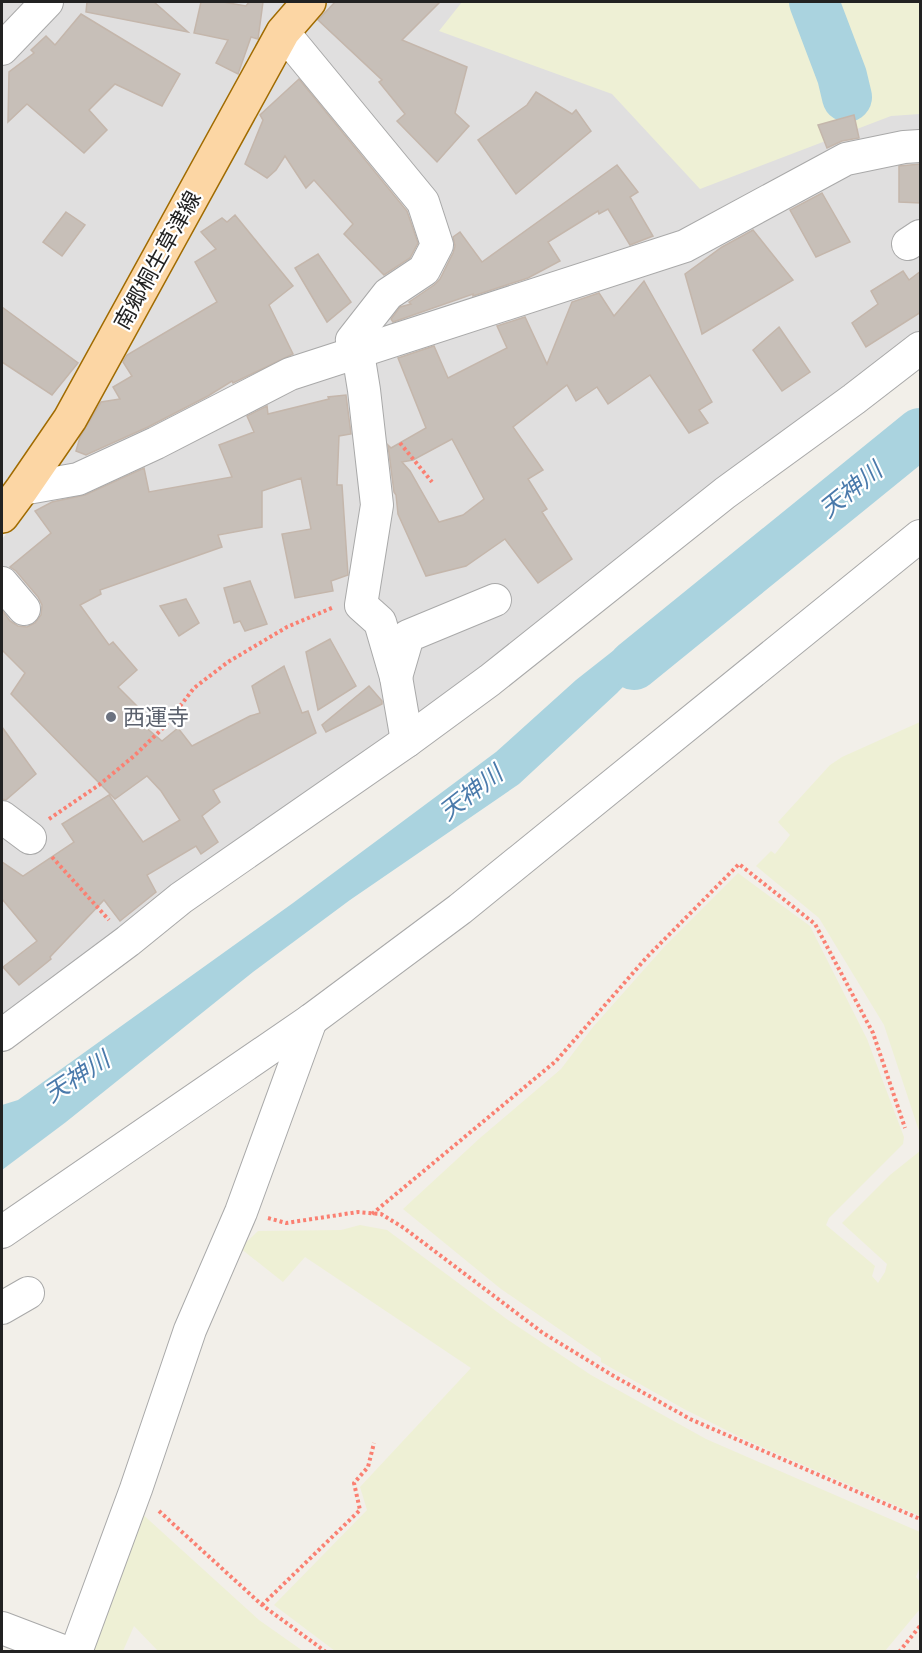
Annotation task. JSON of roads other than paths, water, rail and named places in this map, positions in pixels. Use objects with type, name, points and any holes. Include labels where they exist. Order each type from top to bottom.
[{"type":"main road","name":"南郷桐生草津線","points":[[2,516],[70,419],[283,32],[309,2]]},
{"type":"street","points":[[2,49],[47,2]]},
{"type":"street","points":[[283,32],[423,202],[437,245],[424,270],[388,294],[352,340],[358,353],[364,390],[377,505],[361,605],[380,622],[396,677],[407,741]]},
{"type":"street","points":[[22,489],[78,479],[156,443],[290,374],[685,246],[846,159],[904,147],[921,146]]},
{"type":"street","points":[[2,1035],[128,941],[181,898],[407,741],[490,680],[725,493],[921,348]]},
{"type":"street","points":[[2,1232],[310,1020],[460,909],[921,536]]},
{"type":"street","points":[[2,583],[24,609]]},
{"type":"street","points":[[396,677],[408,636],[495,600]]},
{"type":"street","points":[[2,817],[30,838]]},
{"type":"street","points":[[76,1652],[136,1489],[190,1330],[241,1212],[310,1020]]},
{"type":"street","points":[[2,1289],[28,1293],[2,1308]]},
{"type":"street","points":[[2,1628],[65,1652]]},
{"type":"water","points":[[920,433],[920,456],[843,507],[738,570],[617,693],[519,784],[350,900],[253,972],[66,1122],[2,1170],[2,1105],[18,1100],[293,903],[496,752],[576,680],[774,524],[867,458]]},
{"type":"waterway","points":[[814,2],[842,76],[847,97]]},
{"type":"waterway","name":"天神川","points":[[634,665],[920,433]]},
{"type":"place","name":"西運寺","points":[[111,717]]}]
